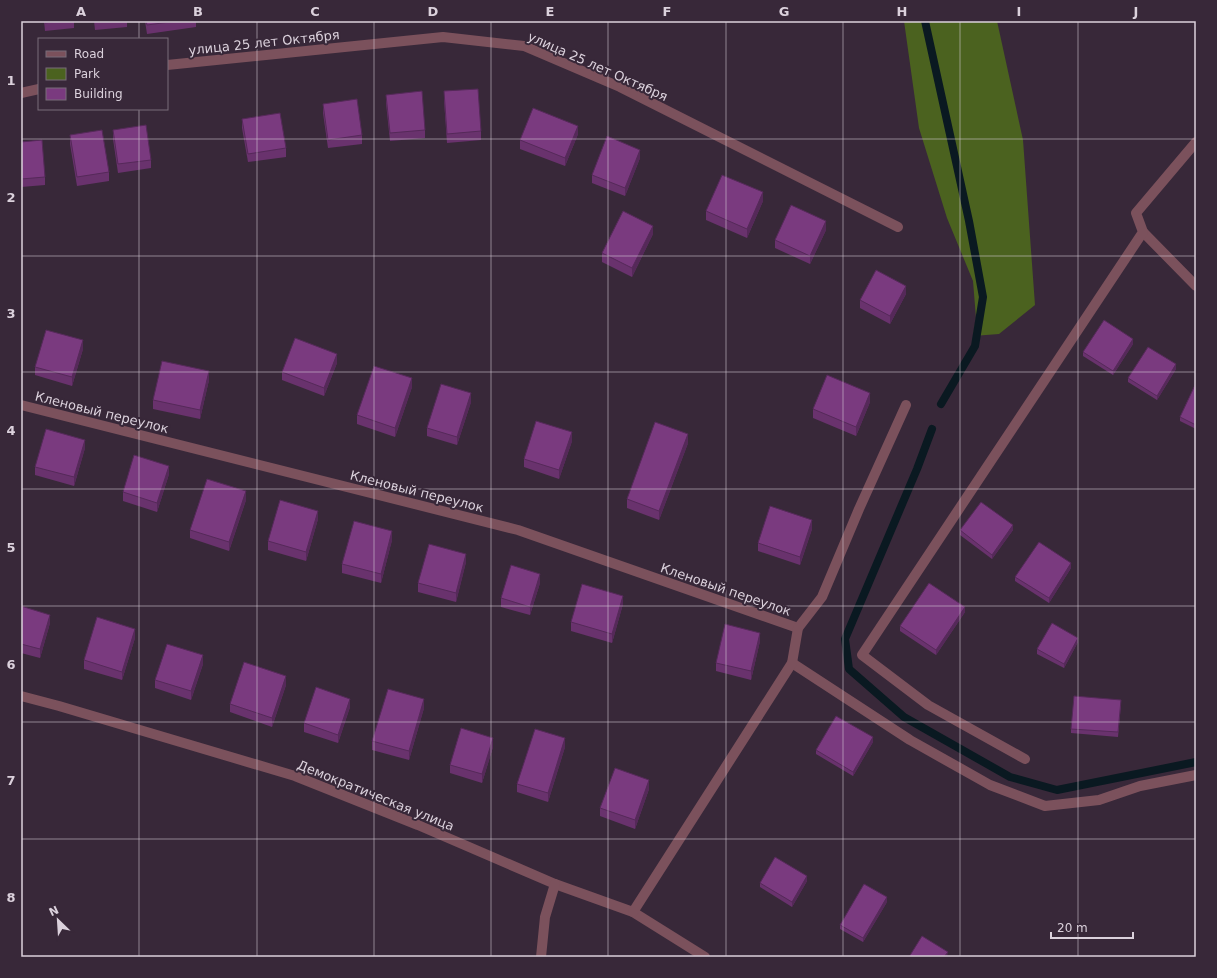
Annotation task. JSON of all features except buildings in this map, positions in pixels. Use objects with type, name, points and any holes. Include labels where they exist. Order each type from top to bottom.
[{"type":"street","name":"улица 25 лет Октября","points":[[168,65],[443,37],[524,46],[620,87],[898,227]]},
{"type":"street","points":[[21,93],[38,89]]},
{"type":"street","points":[[1196,142],[1136,213],[1144,232],[1196,286]]},
{"type":"street","points":[[1025,759],[928,705],[862,655],[1144,232]]},
{"type":"street","points":[[633,912],[792,663],[798,628],[822,597],[859,509],[906,405]]},
{"type":"street","name":"Кленовый переулок","points":[[21,406],[518,530],[798,628]]},
{"type":"street","points":[[792,663],[916,744],[990,785],[1044,806],[1099,800],[1140,786],[1196,775]]},
{"type":"street","name":"Демократическая улица","points":[[21,696],[295,776],[418,825],[555,884],[633,912],[705,957]]},
{"type":"street","points":[[541,957],[545,917],[555,884]]},
{"type":"green space","points":[[904,21],[997,21],[1023,140],[1035,305],[999,334],[973,336],[976,318],[973,281],[947,218],[919,128]]},
{"type":"waterway","points":[[925,21],[969,221],[983,297],[975,346],[941,404]]},
{"type":"waterway","points":[[932,429],[917,469],[845,639],[849,669],[904,717],[1010,777],[1057,790],[1196,762]]}]
